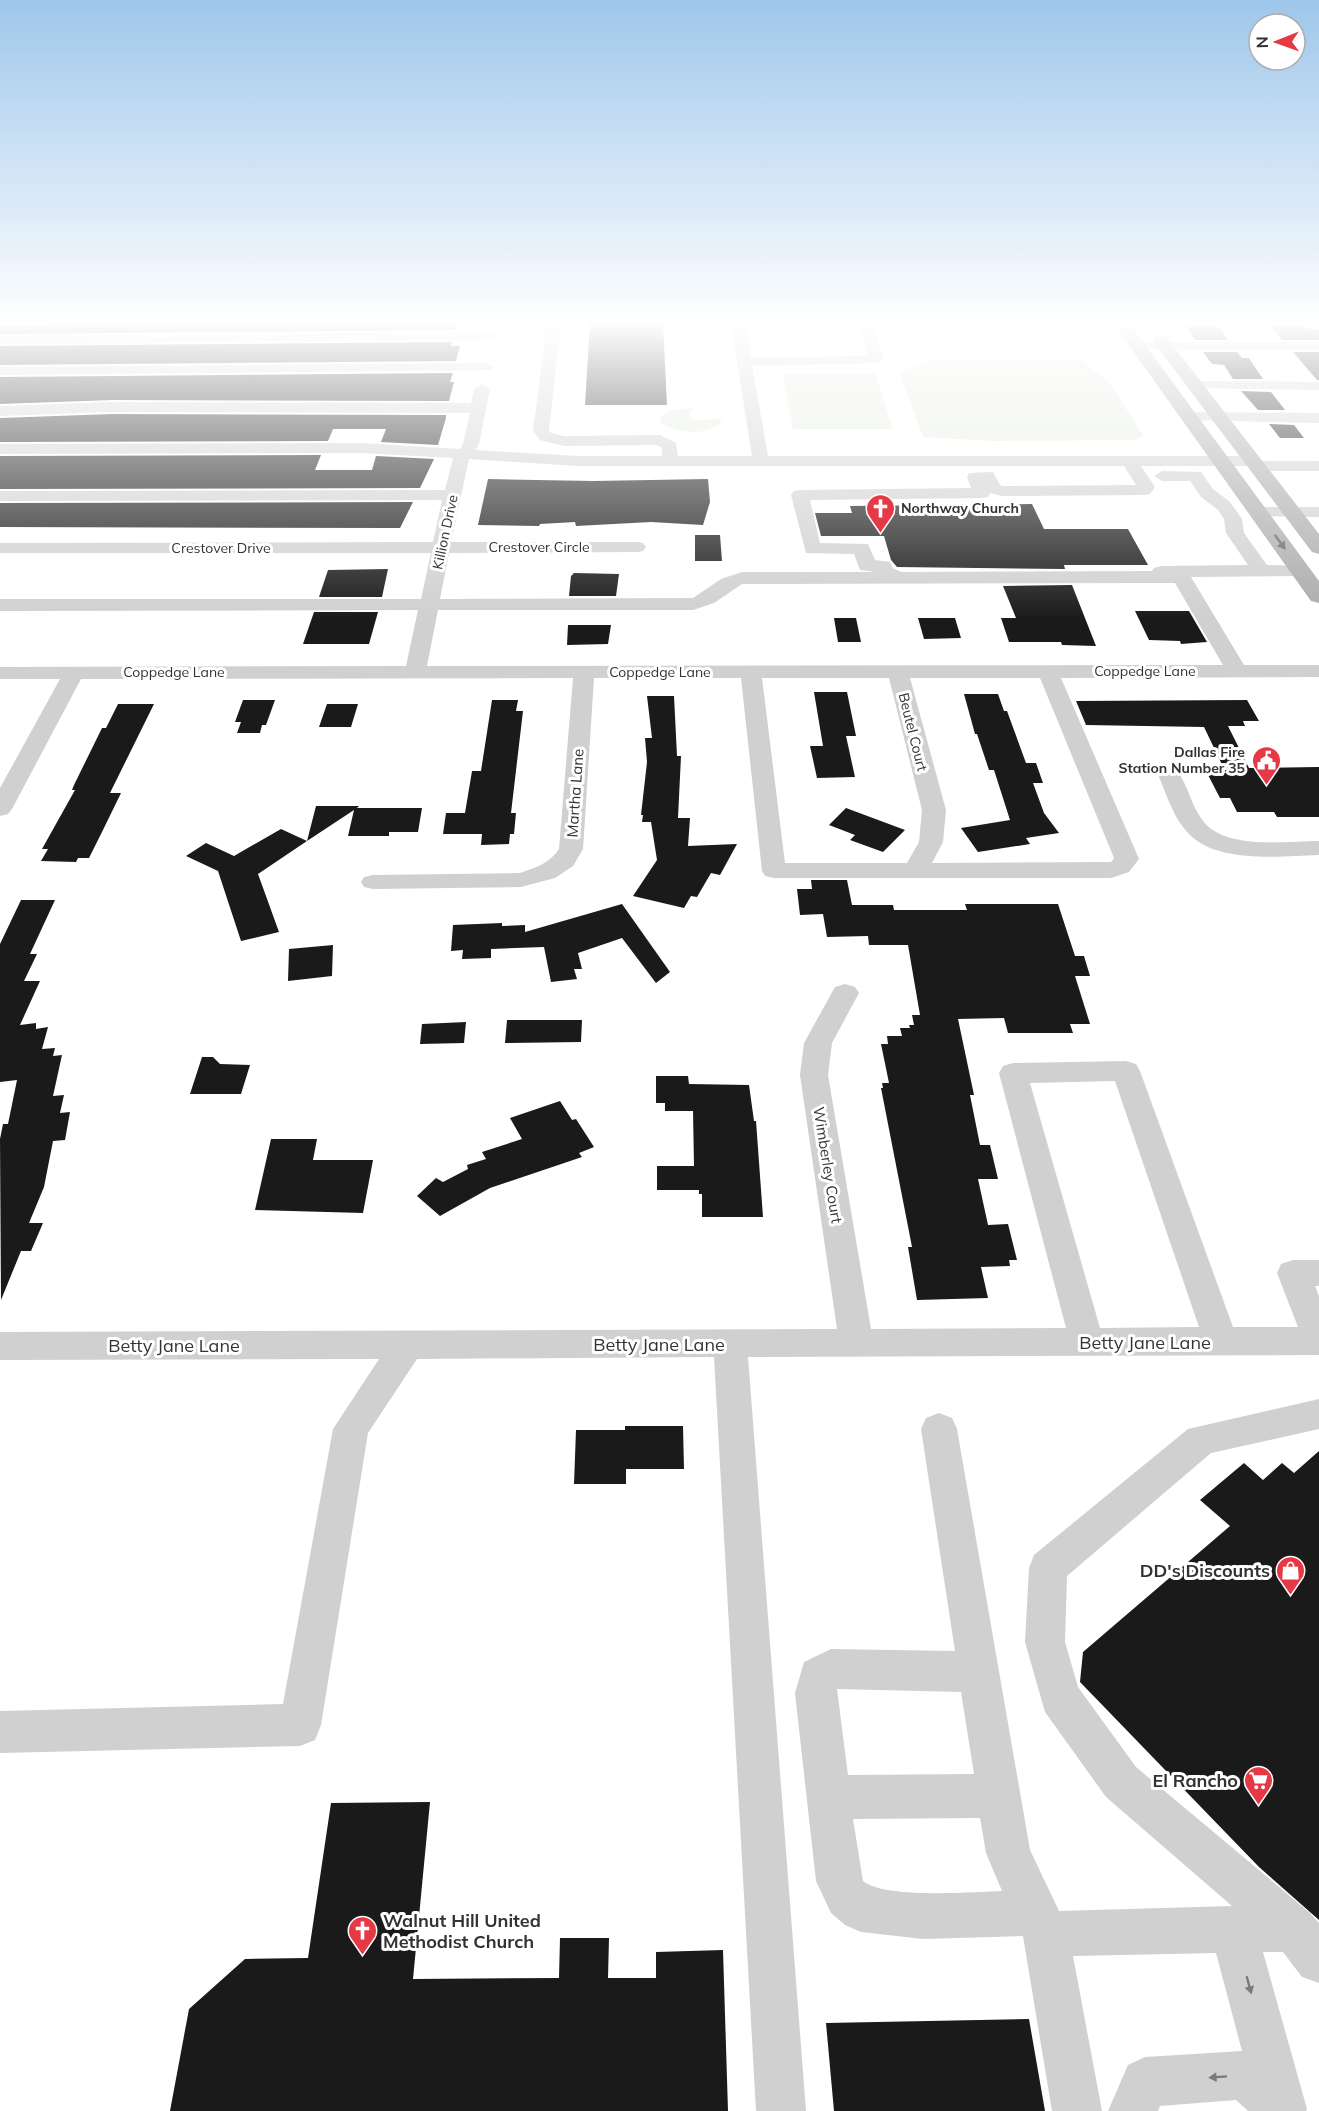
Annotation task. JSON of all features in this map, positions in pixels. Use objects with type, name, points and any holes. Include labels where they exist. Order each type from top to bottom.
[{"type":"main road","points":[[1192,422],[1258,512],[1310,570],[1319,597]]},
{"type":"main road","points":[[1223,422],[1319,548]]},
{"type":"street","name":"Killion Drive","points":[[415,672],[459,462],[471,444],[476,422]]},
{"type":"street","points":[[543,422],[542,431],[546,437],[564,441],[660,440],[670,446],[670,461]]},
{"type":"street","points":[[755,422],[761,461]]},
{"type":"street","points":[[0,449],[361,448],[549,461],[761,461],[858,478],[982,493],[981,471]]},
{"type":"street","points":[[981,471],[993,488],[1006,492],[1141,490],[1146,487],[1129,461]]},
{"type":"street","points":[[837,478],[1129,461],[1221,461],[1319,466]]},
{"type":"street","points":[[1140,477],[1195,476],[1207,493],[1224,506],[1233,519],[1235,533],[1262,571]]},
{"type":"street","points":[[858,478],[800,495],[812,549],[862,548],[867,566],[883,566],[885,574],[1310,570]]},
{"type":"street","points":[[0,496],[453,495]]},
{"type":"street","points":[[1258,512],[1319,512]]},
{"type":"street","name":"Crestover Circle","points":[[441,548],[638,547]]},
{"type":"street","name":"Crestover Drive","points":[[0,548],[441,548]]},
{"type":"street","points":[[0,605],[693,604],[704,603],[730,580],[742,578],[1181,577],[1237,671]]},
{"type":"street","name":"Beutel Court","points":[[898,671],[934,810],[935,832],[931,844],[914,870]]},
{"type":"street","points":[[751,672],[774,871],[1111,871],[1120,867],[1127,859],[1048,671]]},
{"type":"street","name":"Coppedge Lane","points":[[0,673],[1319,671]]},
{"type":"street","points":[[0,809],[74,672]]},
{"type":"street","name":"Martha Lane","points":[[373,882],[521,880],[546,873],[564,861],[571,849],[584,672]]},
{"type":"street","points":[[1170,777],[1192,823],[1206,837],[1216,842],[1241,848],[1319,848]]},
{"type":"street","name":"Wimberley Court","points":[[845,993],[818,1043],[814,1075],[856,1343]]},
{"type":"street","points":[[1087,1342],[1013,1073],[1126,1071],[1221,1342]]},
{"type":"street","points":[[1319,1273],[1293,1273],[1319,1336]]},
{"type":"street","name":"Betty Jane Lane","points":[[0,1346],[1319,1341]]},
{"type":"street","points":[[730,1343],[781,2111]]},
{"type":"street","points":[[0,1732],[300,1725],[351,1429],[408,1344]]},
{"type":"street","points":[[1306,1945],[1121,1782],[1060,1697],[1045,1642],[1045,1602],[1048,1568],[1201,1440],[1319,1414]]},
{"type":"street","points":[[939,1430],[1008,1853],[1041,1924],[1077,2111]]},
{"type":"street","points":[[979,1672],[831,1669],[819,1676],[816,1693],[840,1881],[847,1897],[861,1909],[922,1916],[1041,1924],[1233,1929],[1306,1945]]},
{"type":"street","points":[[829,1797],[999,1796]]},
{"type":"street","points":[[1233,1929],[1282,2109]]},
{"type":"street","points":[[1133,2111],[1145,2082],[1245,2075],[1282,2109]]},
{"type":"shaded area","points":[[661,422],[722,422],[716,427],[700,432],[682,431],[666,426]]},
{"type":"shaded area","points":[[792,422],[891,422],[893,429],[793,429]]},
{"type":"shaded area","points":[[917,422],[1134,422],[1143,435],[1135,440],[995,441],[923,437]]},
{"type":"building","points":[[0,422],[445,422],[438,445],[381,442],[386,429],[333,429],[328,441],[0,442]]},
{"type":"building","points":[[1269,424],[1294,425],[1304,438],[1280,438]]},
{"type":"building","points":[[321,455],[315,470],[372,470],[376,456],[434,459],[420,488],[0,489],[0,456]]},
{"type":"building","points":[[488,479],[593,481],[708,479],[710,502],[703,525],[651,522],[576,526],[575,522],[540,524],[539,526],[478,525]]},
{"type":"building","points":[[413,502],[400,528],[0,527],[0,503]]},
{"type":"building","name":"Northway Church","points":[[1032,504],[1044,529],[1128,529],[1148,565],[1064,565],[1065,569],[897,567],[891,560],[884,536],[821,536],[815,513],[852,513],[850,506]]},
{"type":"building","points":[[695,535],[720,535],[722,561],[695,561]]},
{"type":"building","points":[[388,569],[382,597],[319,597],[328,570]]},
{"type":"building","points":[[574,573],[619,574],[616,596],[569,596],[571,576]]},
{"type":"building","points":[[1072,585],[1096,646],[1062,645],[1061,642],[1009,642],[1001,618],[1016,618],[1003,586]]},
{"type":"building","points":[[1135,611],[1189,611],[1207,642],[1181,644],[1180,641],[1149,640]]},
{"type":"building","points":[[314,612],[378,612],[369,644],[303,644]]},
{"type":"building","points":[[834,618],[856,618],[861,642],[838,642]]},
{"type":"building","points":[[918,618],[955,618],[961,638],[924,639]]},
{"type":"building","points":[[568,625],[611,625],[608,644],[567,645]]},
{"type":"building","points":[[814,692],[847,692],[856,736],[846,736],[855,777],[817,778],[810,746],[823,746]]},
{"type":"building","points":[[964,694],[998,694],[1004,711],[1007,711],[1026,763],[1036,763],[1043,783],[1033,783],[1044,813],[1059,833],[1026,838],[1030,844],[978,852],[961,828],[1010,820],[994,770],[989,770],[977,734],[975,734]]},
{"type":"building","points":[[647,696],[674,696],[677,756],[681,756],[678,818],[690,818],[688,846],[737,844],[720,875],[711,873],[697,897],[691,896],[684,908],[633,896],[657,860],[651,822],[642,822],[643,815],[641,815],[647,762],[645,738],[652,738]]},
{"type":"building","points":[[243,700],[275,700],[266,725],[262,725],[260,733],[237,733],[241,722],[235,722]]},
{"type":"building","points":[[492,700],[518,700],[516,711],[523,711],[511,813],[516,813],[514,834],[510,834],[509,844],[481,845],[482,834],[443,834],[446,813],[465,813],[472,771],[481,771]]},
{"type":"building","points":[[1247,700],[1259,721],[1243,721],[1245,726],[1228,726],[1249,768],[1319,767],[1319,817],[1277,817],[1274,812],[1237,812],[1230,798],[1220,798],[1207,773],[1226,773],[1204,727],[1086,725],[1076,701]]},
{"type":"building","points":[[118,704],[154,704],[110,793],[121,793],[102,832],[89,858],[78,858],[76,862],[41,861],[48,849],[42,849],[75,790],[72,790],[102,728],[106,728]]},
{"type":"building","points":[[327,704],[358,704],[351,727],[319,727]]},
{"type":"building","points":[[316,806],[422,808],[418,832],[389,832],[389,836],[348,836],[354,810],[307,841]]},
{"type":"building","points":[[846,808],[905,830],[883,852],[850,840],[855,835],[829,825]]},
{"type":"building","points":[[281,829],[307,841],[258,874],[279,932],[241,941],[218,871],[186,856],[206,843],[234,856]]},
{"type":"building","points":[[811,880],[847,880],[852,905],[893,905],[894,910],[967,910],[965,904],[1058,904],[1075,956],[1084,956],[1090,976],[1075,976],[1090,1024],[1070,1024],[1073,1033],[1008,1033],[1004,1018],[958,1019],[974,1095],[970,1095],[980,1145],[990,1145],[998,1179],[978,1179],[988,1225],[1008,1224],[1017,1260],[1009,1260],[1010,1266],[981,1267],[988,1298],[917,1300],[908,1247],[912,1247],[881,1088],[883,1088],[882,1083],[889,1083],[881,1044],[888,1044],[887,1036],[902,1036],[900,1028],[910,1028],[909,1025],[914,1025],[912,1015],[920,1015],[908,945],[869,945],[868,936],[827,937],[823,914],[800,915],[797,889],[812,889]]},
{"type":"building","points":[[21,900],[55,900],[30,954],[37,954],[24,981],[40,981],[20,1025],[36,1023],[36,1029],[48,1027],[42,1049],[55,1048],[53,1056],[62,1055],[53,1096],[64,1095],[60,1113],[70,1112],[65,1140],[53,1141],[44,1187],[29,1223],[43,1223],[31,1251],[21,1251],[1,1300],[0,1139],[3,1124],[8,1124],[17,1080],[0,1082],[0,944]]},
{"type":"building","points":[[622,904],[670,972],[656,983],[622,938],[578,953],[582,969],[574,969],[577,979],[551,982],[544,947],[491,949],[491,958],[462,959],[463,950],[451,951],[453,925],[502,923],[502,926],[525,925],[525,932]]},
{"type":"building","points":[[333,945],[332,976],[288,981],[289,949]]},
{"type":"building","points":[[507,1020],[582,1020],[581,1042],[505,1043]]},
{"type":"building","points":[[466,1022],[464,1043],[420,1044],[422,1024]]},
{"type":"building","points":[[202,1057],[213,1057],[220,1064],[250,1065],[241,1094],[190,1094]]},
{"type":"building","points":[[656,1076],[688,1076],[689,1084],[749,1085],[754,1121],[756,1121],[763,1217],[702,1217],[702,1194],[699,1194],[699,1190],[657,1190],[657,1166],[694,1166],[693,1111],[665,1111],[665,1103],[656,1103]]},
{"type":"building","points":[[560,1101],[572,1120],[576,1119],[594,1147],[579,1153],[582,1157],[490,1188],[440,1216],[417,1196],[436,1178],[443,1182],[468,1169],[467,1165],[486,1159],[482,1152],[522,1139],[510,1118]]},
{"type":"building","points":[[271,1139],[317,1139],[313,1160],[373,1160],[363,1213],[255,1210]]},
{"type":"building","points":[[625,1426],[683,1426],[684,1469],[626,1469],[626,1484],[574,1484],[576,1430],[625,1430]]},
{"type":"building","name":"El Rancho","points":[[1319,1451],[1319,1920],[1259,1867],[1080,1682],[1083,1652],[1230,1526],[1200,1500],[1244,1463],[1263,1480],[1282,1463],[1294,1473]]},
{"type":"building","name":"Walnut Hill United Methodist Church","points":[[430,1802],[413,1979],[559,1978],[560,1938],[609,1938],[608,1978],[656,1978],[656,1952],[723,1950],[728,2111],[170,2111],[189,2009],[245,1959],[308,1958],[331,1803]]},
{"type":"building","points":[[1029,2019],[1045,2111],[834,2111],[826,2023]]},
{"type":"place","name":"Northway Church","points":[[880,534]]},
{"type":"place","name":"Dallas Fire Station Number 35","points":[[1266,786]]},
{"type":"place","name":"DD's Discounts","points":[[1291,1596]]},
{"type":"place","name":"El Rancho","points":[[1259,1806]]},
{"type":"place","name":"Walnut Hill United Methodist Church","points":[[362,1956]]}]
